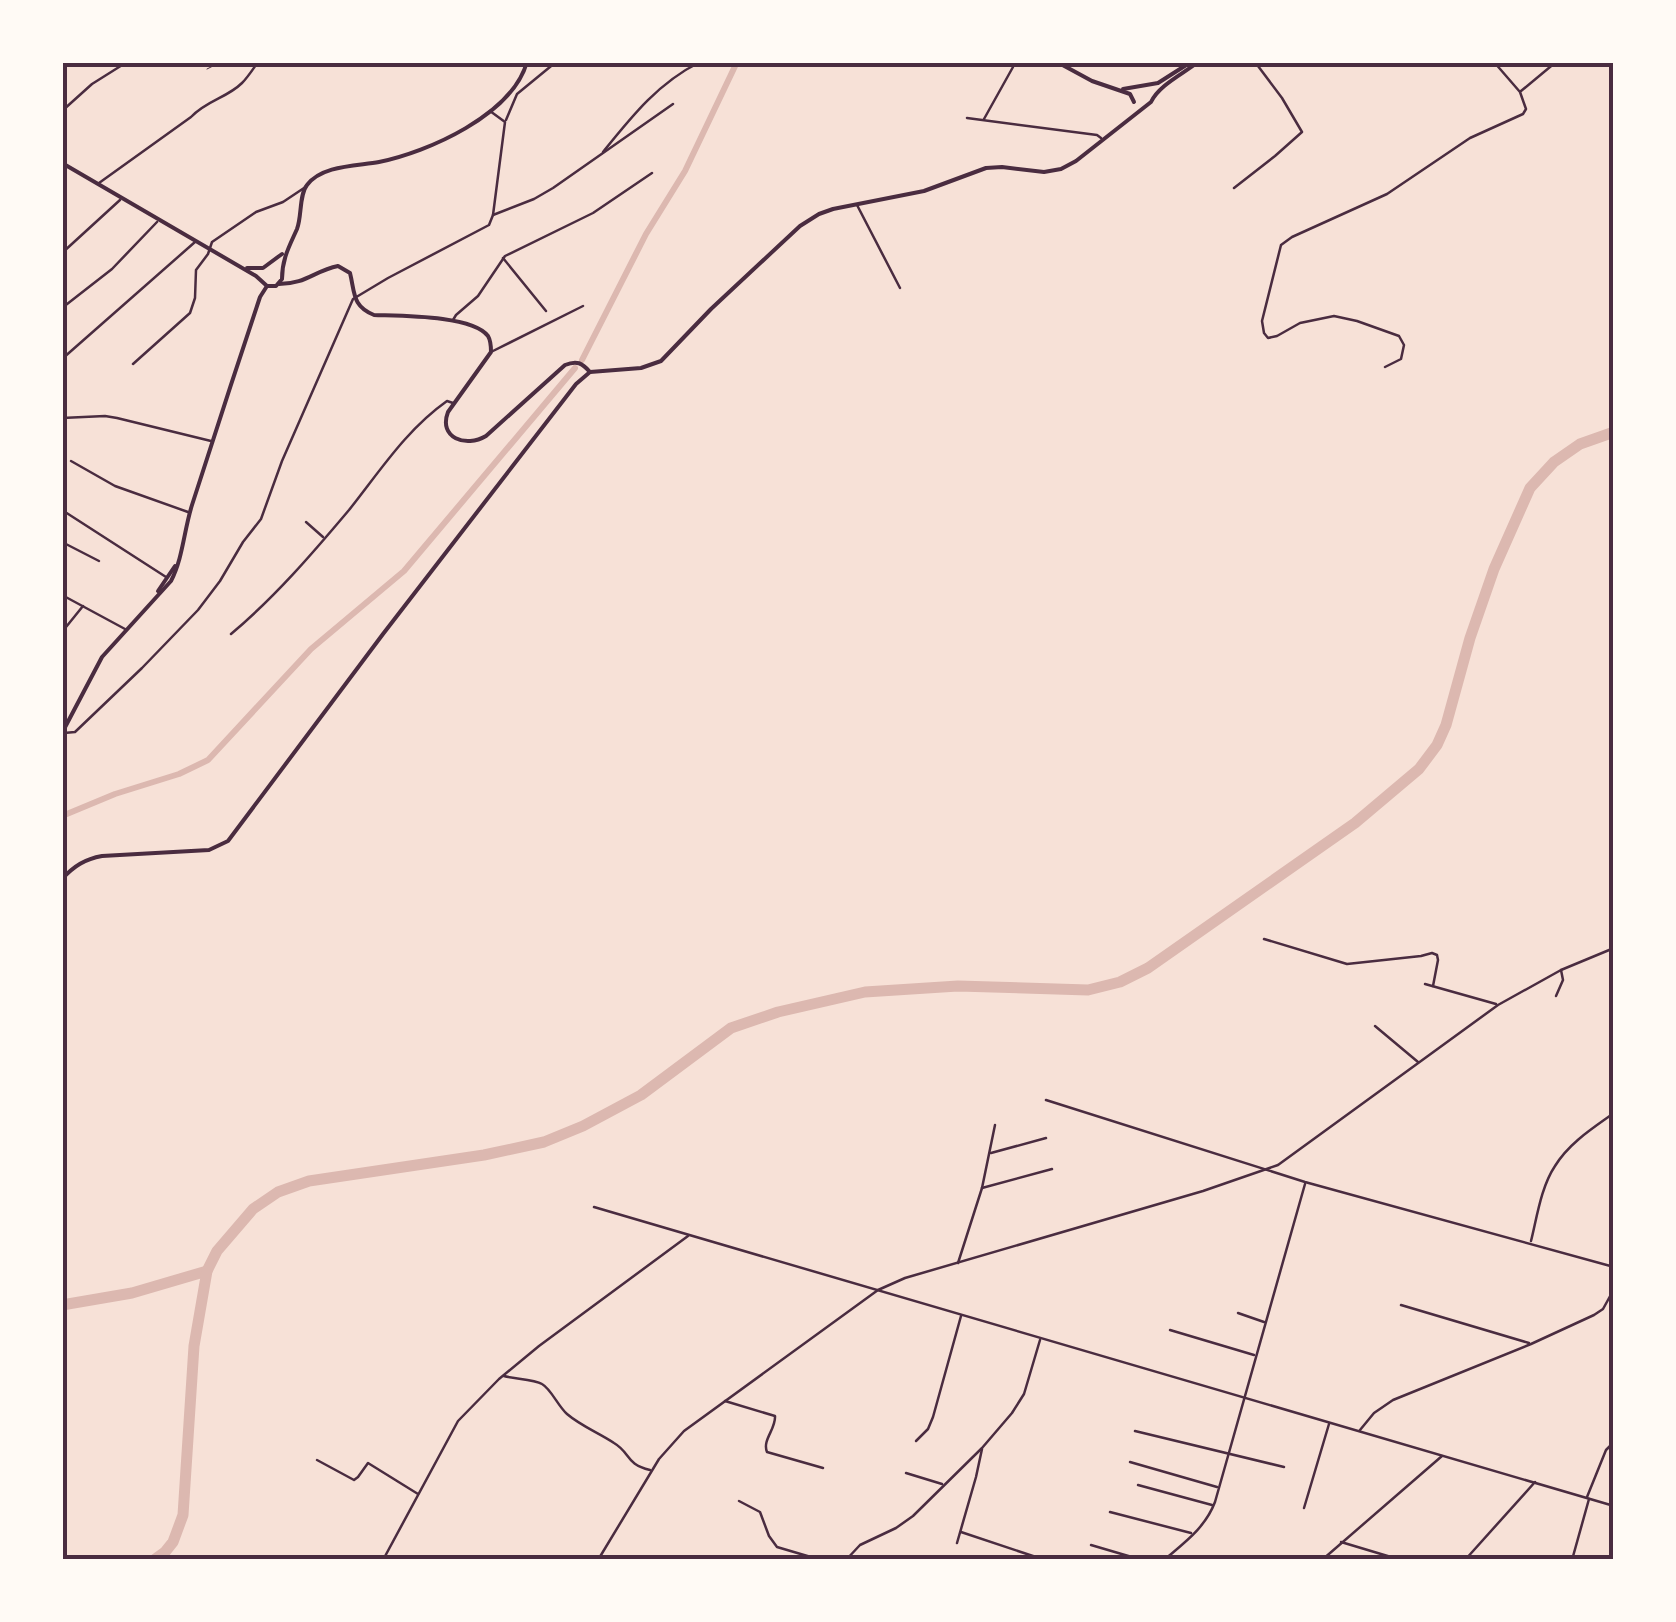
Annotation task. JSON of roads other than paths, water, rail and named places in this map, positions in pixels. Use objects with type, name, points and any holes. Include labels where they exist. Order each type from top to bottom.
[{"type":"main road","points":[[279,284],[286,250],[298,226],[305,187],[330,170],[383,161],[454,135],[504,98],[526,62]]},
{"type":"main road","points":[[1057,62],[1132,96]]},
{"type":"main road","points":[[1119,89],[1148,86],[1190,62]]},
{"type":"main road","points":[[62,880],[86,859],[209,850],[228,841],[566,396],[590,372],[642,368],[661,362],[711,309],[800,226],[819,214],[924,191],[986,168],[1054,171],[1076,161],[1198,62]]},
{"type":"main road","points":[[1148,86],[1153,96]]},
{"type":"main road","points":[[1131,116],[1135,87]]},
{"type":"main road","points":[[1134,102],[1144,106]]},
{"type":"main road","points":[[62,163],[260,278],[267,286],[296,283],[332,267],[344,268],[350,273],[354,299],[374,315],[453,320],[482,331],[490,340],[491,352],[444,421],[460,440],[475,442],[496,428],[565,365],[582,363],[590,372]]},
{"type":"main road","points":[[242,268],[263,268],[286,250]]},
{"type":"main road","points":[[271,264],[281,269]]},
{"type":"main road","points":[[260,278],[263,268]]},
{"type":"main road","points":[[283,276],[296,283]]},
{"type":"main road","points":[[63,731],[102,657],[176,571],[212,441],[267,286]]},
{"type":"street","points":[[62,111],[92,84],[127,62]]},
{"type":"street","points":[[98,184],[200,108],[242,83],[258,62]]},
{"type":"street","points":[[63,731],[75,732],[142,668],[220,581],[260,518],[354,299],[486,228],[494,215],[505,122],[517,94],[556,62]]},
{"type":"street","points":[[600,156],[638,107],[681,72],[700,62]]},
{"type":"street","points":[[1234,188],[1302,132],[1255,62]]},
{"type":"street","points":[[1385,366],[1401,359],[1404,344],[1398,336],[1357,321],[1334,316],[1311,320],[1268,338],[1262,321],[1281,246],[1292,237],[1387,194],[1470,138],[1524,114],[1520,92],[1494,62]]},
{"type":"street","points":[[1520,92],[1556,62]]},
{"type":"street","points":[[983,120],[1014,66]]},
{"type":"street","points":[[494,215],[544,194],[673,104]]},
{"type":"street","points":[[490,111],[505,122]]},
{"type":"street","points":[[968,118],[1098,134],[1102,139]]},
{"type":"street","points":[[453,320],[478,296],[512,251],[593,213],[652,172]]},
{"type":"street","points":[[133,364],[190,313],[196,270],[212,242],[249,216],[283,202],[305,187]]},
{"type":"street","points":[[62,253],[122,198]]},
{"type":"street","points":[[856,204],[900,288]]},
{"type":"street","points":[[62,308],[112,268],[159,219]]},
{"type":"street","points":[[62,359],[196,241]]},
{"type":"street","points":[[503,258],[546,310]]},
{"type":"street","points":[[491,352],[584,306]]},
{"type":"street","points":[[231,634],[266,604],[415,426],[447,400],[454,404]]},
{"type":"street","points":[[62,418],[117,418],[212,441]]},
{"type":"street","points":[[72,462],[115,486],[190,513]]},
{"type":"street","points":[[62,510],[169,580]]},
{"type":"street","points":[[306,522],[324,538]]},
{"type":"street","points":[[62,542],[100,561]]},
{"type":"street","points":[[62,595],[125,630]]},
{"type":"street","points":[[62,632],[84,605]]},
{"type":"street","points":[[1264,939],[1347,964],[1432,953],[1438,960],[1433,986]]},
{"type":"street","points":[[598,1560],[652,1470],[684,1431],[878,1290],[905,1278],[1267,1170],[1498,1004],[1561,970],[1614,948]]},
{"type":"street","points":[[1556,996],[1561,970]]},
{"type":"street","points":[[1425,984],[1498,1004]]},
{"type":"street","points":[[1375,1026],[1419,1062]]},
{"type":"street","points":[[1046,1100],[1305,1182],[1614,1268]]},
{"type":"street","points":[[1530,1243],[1553,1167],[1573,1144],[1614,1112]]},
{"type":"street","points":[[958,1263],[982,1188],[995,1125]]},
{"type":"street","points":[[990,1153],[1046,1138]]},
{"type":"street","points":[[982,1188],[1052,1169]]},
{"type":"street","points":[[1164,1560],[1194,1534],[1214,1506],[1305,1182]]},
{"type":"street","points":[[594,1207],[1614,1506]]},
{"type":"street","points":[[382,1560],[458,1420],[552,1336],[689,1235]]},
{"type":"street","points":[[1359,1431],[1374,1413],[1393,1400],[1594,1315],[1614,1289]]},
{"type":"street","points":[[1401,1305],[1532,1344]]},
{"type":"street","points":[[1238,1313],[1265,1322]]},
{"type":"street","points":[[916,1442],[928,1430],[933,1417],[962,1315]]},
{"type":"street","points":[[1170,1330],[1256,1356]]},
{"type":"street","points":[[846,1560],[860,1545],[913,1516],[982,1448],[1024,1394],[1040,1338]]},
{"type":"street","points":[[503,1376],[546,1386],[566,1413],[622,1448],[632,1464],[652,1470]]},
{"type":"street","points":[[724,1401],[774,1415],[765,1446],[767,1452],[824,1468]]},
{"type":"street","points":[[1304,1508],[1330,1422]]},
{"type":"street","points":[[1135,1431],[1284,1467]]},
{"type":"street","points":[[1572,1560],[1588,1498],[1606,1450],[1614,1442]]},
{"type":"street","points":[[956,1543],[982,1448]]},
{"type":"street","points":[[1322,1560],[1443,1455]]},
{"type":"street","points":[[317,1460],[354,1480],[368,1463],[418,1494]]},
{"type":"street","points":[[1130,1462],[1219,1487]]},
{"type":"street","points":[[906,1473],[944,1484]]},
{"type":"street","points":[[1466,1560],[1535,1482]]},
{"type":"street","points":[[1138,1485],[1214,1506]]},
{"type":"street","points":[[739,1500],[760,1512],[777,1547],[821,1560]]},
{"type":"street","points":[[1110,1512],[1194,1534]]},
{"type":"street","points":[[960,1532],[1045,1560]]},
{"type":"street","points":[[1340,1542],[1401,1560]]},
{"type":"street","points":[[1092,1545],[1142,1560]]},
{"type":"waterway","points":[[582,360],[646,234],[685,171],[737,62]]},
{"type":"waterway","points":[[62,816],[208,760],[311,649],[404,571],[575,368]]},
{"type":"waterway","points":[[154,1560],[173,1542],[183,1515],[194,1346],[207,1271],[217,1251],[253,1209],[278,1192],[309,1181],[484,1155],[544,1142],[641,1095],[731,1028],[778,1012],[865,992],[958,986],[1088,990],[1120,982],[1148,968],[1355,823],[1419,769],[1446,725],[1494,569],[1530,488],[1554,462],[1580,444],[1614,432]]},
{"type":"waterway","points":[[62,1305],[132,1293],[207,1271]]}]
